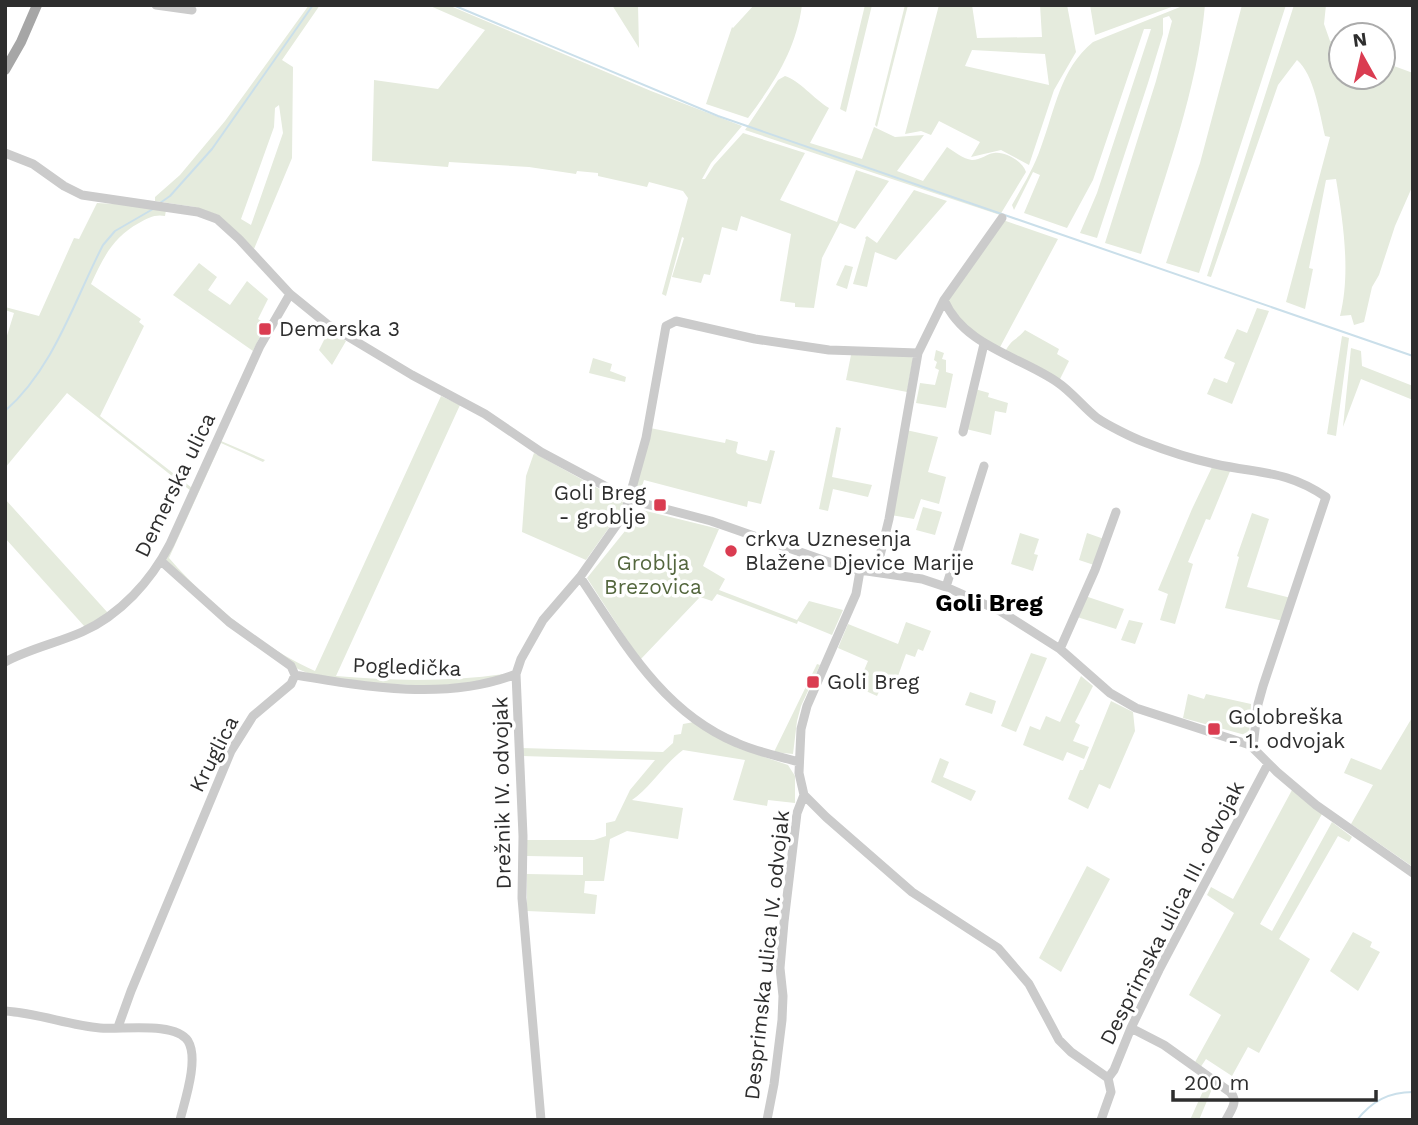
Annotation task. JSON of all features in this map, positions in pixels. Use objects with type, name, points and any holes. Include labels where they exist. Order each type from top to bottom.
[{"type":"main road","points":[[5,70],[37,5]]},
{"type":"street","points":[[156,5],[192,10]]},
{"type":"street","points":[[5,153],[33,164],[82,195],[166,206],[217,219],[290,294],[351,340],[485,414],[541,452],[631,500],[711,521],[860,570],[903,575],[946,587],[1000,611],[1060,649],[1110,693],[1136,708],[1253,747],[1268,764],[1334,819],[1413,873]]},
{"type":"street","points":[[876,572],[889,519],[918,353],[944,300],[1002,218]]},
{"type":"street","name":"Demerska ulica","points":[[5,662],[85,631],[130,598],[161,561],[260,346],[290,294]]},
{"type":"street","points":[[944,300],[954,318],[984,344],[1048,376],[1073,394],[1097,418],[1142,442],[1213,464],[1286,475],[1307,484],[1326,497],[1263,686],[1253,747]]},
{"type":"street","name":"Drežnik IV. odvojak","points":[[541,1120],[522,898],[523,836],[516,674],[520,659],[542,620],[580,577],[625,513],[631,500],[650,423],[664,331],[671,321],[676,321],[755,339],[829,350],[918,353]]},
{"type":"street","points":[[963,432],[984,344]]},
{"type":"street","points":[[946,587],[984,466]]},
{"type":"street","points":[[1060,649],[1095,570],[1116,512]]},
{"type":"street","points":[[161,561],[229,622],[290,666],[295,675]]},
{"type":"street","points":[[860,570],[856,594],[807,706],[801,729],[799,762],[800,783],[804,795],[912,892],[998,948],[1029,984],[1059,1040],[1071,1052],[1108,1078],[1111,1092],[1101,1120]]},
{"type":"street","points":[[580,577],[636,660],[667,696],[704,725],[727,738],[764,753],[799,762]]},
{"type":"street","name":"Pogledička","points":[[295,675],[366,686],[435,689],[476,686],[516,674]]},
{"type":"street","name":"Kruglica","points":[[118,1027],[231,751],[253,716],[291,684],[295,675]]},
{"type":"street","name":"Desprimska ulica III. odvojak","points":[[1108,1078],[1131,1028],[1268,764]]},
{"type":"street","name":"Desprimska ulica IV. odvojak","points":[[767,1120],[782,1020],[780,968],[784,922],[797,813],[804,795]]},
{"type":"street","points":[[5,1011],[101,1028],[141,1026],[180,1034],[187,1040],[192,1053],[190,1080],[180,1120]]},
{"type":"street","points":[[1131,1028],[1164,1045],[1230,1092],[1235,1103],[1226,1120]]},
{"type":"green space","points":[[309,5],[320,5],[282,60],[293,67],[292,158],[254,249],[218,215],[195,207],[155,201],[155,197],[180,175],[225,121]],"holes":[[[279,105],[283,133],[251,225],[241,219],[274,127],[275,108]]]},
{"type":"green space","points":[[428,5],[448,5],[651,91],[742,126],[711,163],[702,179],[705,179],[743,133],[805,153],[780,200],[837,222],[856,170],[889,181],[855,229],[840,223],[822,258],[814,308],[795,307],[795,303],[780,301],[791,234],[741,216],[737,231],[722,227],[710,275],[704,274],[701,283],[672,277],[684,238],[682,237],[666,296],[662,294],[688,198],[683,191],[649,182],[647,187],[598,176],[598,173],[577,171],[576,174],[529,167],[449,162],[448,167],[372,161],[374,80],[438,89],[485,30]]},
{"type":"green space","points":[[612,5],[638,5],[639,48]]},
{"type":"green space","points":[[754,5],[802,5],[789,51],[767,92],[748,118],[706,104],[732,27]]},
{"type":"green space","points":[[865,5],[872,5],[846,112],[840,109]]},
{"type":"green space","points":[[905,5],[908,5],[877,127],[875,125]]},
{"type":"green space","points":[[939,5],[972,5],[977,38],[1042,37],[1040,5],[1067,5],[1076,52],[1054,90],[1029,165],[1001,150],[971,157],[980,142],[939,121],[931,135],[921,131],[905,134]],"holes":[[[972,50],[1045,54],[1049,85],[965,66]]]},
{"type":"green space","points":[[1090,5],[1177,5],[1095,35]]},
{"type":"green space","points":[[1185,5],[1205,5],[1201,37],[1188,100],[1141,254],[1105,243],[1156,81],[1172,21],[1169,16],[1163,18],[1163,34],[1097,238],[1080,233],[1097,193],[1151,29],[1144,29],[1093,180],[1067,228],[1024,213],[1040,175],[1033,172],[1014,210],[1012,205],[1038,155],[1066,77],[1082,53],[1093,42]]},
{"type":"green space","points":[[1242,5],[1286,5],[1199,273],[1166,263],[1200,163]]},
{"type":"green space","points":[[1294,5],[1326,5],[1324,24],[1327,32],[1327,91],[1397,91],[1397,67],[1413,73],[1413,185],[1372,287],[1364,322],[1354,325],[1351,315],[1340,316],[1345,265],[1336,179],[1326,180],[1309,268],[1313,269],[1305,309],[1286,302],[1330,137],[1325,136],[1308,75],[1297,60],[1278,85],[1211,277],[1207,276]]},
{"type":"green space","points":[[785,76],[796,81],[829,108],[810,143],[862,159],[874,127],[895,137],[924,135],[897,171],[923,181],[947,147],[972,160],[994,153],[1009,155],[1018,161],[1026,172],[1000,215],[745,130],[778,80]]},
{"type":"green space","points":[[914,190],[947,201],[896,260],[875,252],[867,287],[853,284],[865,238],[867,236],[877,243]]},
{"type":"green space","points":[[97,203],[151,206],[166,210],[165,216],[149,218],[122,235],[105,257],[91,284],[141,319],[139,322],[144,326],[100,416],[192,488],[191,491],[67,393],[5,468],[5,342],[14,313],[5,310],[5,307],[39,316],[74,238],[79,239]]},
{"type":"green space","points":[[1003,220],[1058,239],[999,349],[967,328],[947,301]]},
{"type":"green space","points":[[199,263],[217,277],[208,290],[230,305],[247,281],[268,299],[258,319],[266,324],[253,351],[173,295]]},
{"type":"green space","points":[[845,265],[853,267],[847,289],[836,285]]},
{"type":"green space","points":[[1257,308],[1269,311],[1232,404],[1207,394],[1214,378],[1227,383],[1235,363],[1224,358],[1237,329],[1247,333]]},
{"type":"green space","points":[[329,330],[346,341],[332,365],[319,350]]},
{"type":"green space","points":[[1025,330],[1059,349],[1057,354],[1069,361],[1059,381],[1005,352]]},
{"type":"green space","points":[[1342,336],[1349,338],[1336,436],[1327,434]]},
{"type":"green space","points":[[1351,348],[1361,351],[1362,366],[1413,386],[1413,400],[1361,379],[1343,427]]},
{"type":"green space","points":[[936,350],[944,353],[942,359],[946,360],[946,372],[953,374],[946,408],[916,403],[920,383],[935,385],[939,370],[935,368]]},
{"type":"green space","points":[[851,355],[911,356],[913,358],[907,392],[846,380]]},
{"type":"green space","points":[[593,358],[612,364],[610,371],[626,377],[625,382],[589,373]]},
{"type":"green space","points":[[975,389],[989,393],[988,397],[1008,403],[1006,413],[995,411],[991,435],[966,429]]},
{"type":"green space","points":[[441,396],[460,405],[336,676],[420,680],[504,674],[495,680],[435,686],[366,683],[312,675],[298,669],[231,621],[166,560],[221,441],[265,460],[263,462],[221,443],[169,558],[236,622],[276,650],[315,671]]},
{"type":"green space","points":[[836,427],[841,428],[832,477],[872,485],[868,497],[833,489],[828,511],[819,509]]},
{"type":"green space","points":[[650,428],[725,443],[726,439],[738,442],[738,454],[767,461],[770,450],[775,451],[761,504],[748,501],[747,507],[644,480],[639,496],[634,495]]},
{"type":"green space","points":[[906,430],[938,437],[928,472],[946,477],[939,504],[921,499],[914,519],[891,515]]},
{"type":"green space","points":[[534,453],[623,502],[623,508],[586,560],[522,532],[526,476]]},
{"type":"green space","points":[[1213,465],[1231,469],[1210,520],[1206,519],[1188,562],[1193,564],[1175,624],[1160,620],[1168,594],[1158,590]]},
{"type":"green space","points":[[5,499],[108,613],[85,627],[5,538]]},
{"type":"green space","points":[[923,507],[942,512],[935,535],[916,530]]},
{"type":"green space","name":"Groblja Brezovica","points":[[642,510],[719,529],[703,566],[725,579],[719,590],[797,620],[809,601],[843,610],[832,635],[717,594],[712,601],[700,597],[640,660],[587,578]]},
{"type":"green space","points":[[1252,513],[1269,519],[1247,587],[1291,598],[1283,621],[1225,608],[1239,557],[1237,556]]},
{"type":"green space","points":[[1020,533],[1039,539],[1034,554],[1038,555],[1033,571],[1011,564]]},
{"type":"green space","points":[[1087,533],[1104,539],[1094,565],[1079,560]]},
{"type":"green space","points":[[1085,596],[1124,609],[1116,629],[1077,617]]},
{"type":"green space","points":[[1129,620],[1143,623],[1135,644],[1121,640]]},
{"type":"green space","points":[[906,622],[931,631],[923,651],[918,649],[915,657],[906,654],[894,687],[883,683],[877,696],[857,687],[868,661],[838,648],[848,624],[898,644]]},
{"type":"green space","points":[[1031,653],[1047,658],[1016,732],[1001,726]]},
{"type":"green space","points":[[817,664],[820,665],[797,721],[793,754],[774,752]]},
{"type":"green space","points":[[1081,676],[1093,686],[1075,722],[1080,725],[1073,741],[1089,747],[1084,759],[1067,752],[1063,761],[1023,745],[1030,726],[1040,730],[1046,716],[1060,722]]},
{"type":"green space","points":[[970,692],[996,701],[992,714],[965,705]]},
{"type":"green space","points":[[1188,694],[1204,699],[1206,694],[1251,704],[1249,736],[1183,718]]},
{"type":"green space","points":[[1111,701],[1133,712],[1135,731],[1110,789],[1099,784],[1088,809],[1068,799]]},
{"type":"green space","points":[[1413,716],[1413,867],[1351,824],[1373,785],[1344,773],[1351,758],[1381,770]]},
{"type":"green space","points":[[694,722],[761,756],[788,765],[795,776],[795,803],[768,800],[767,806],[733,800],[745,760],[683,750],[632,800],[683,808],[678,839],[627,831],[610,839],[604,881],[585,881],[584,893],[597,895],[595,914],[527,911],[527,874],[583,875],[583,857],[527,856],[527,840],[594,840],[606,836],[606,823],[615,821],[630,790],[655,760],[522,756],[521,748],[663,752],[673,743],[674,735],[681,734],[683,724]]},
{"type":"green space","points":[[940,758],[949,762],[943,777],[976,791],[971,801],[931,782]]},
{"type":"green space","points":[[1292,790],[1322,814],[1260,924],[1272,931],[1332,822],[1352,837],[1349,842],[1338,836],[1279,939],[1310,959],[1259,1053],[1248,1047],[1232,1076],[1206,1059],[1200,1068],[1194,1064],[1221,1015],[1189,995],[1234,913],[1207,895],[1211,887],[1233,899]]},
{"type":"green space","points":[[1087,866],[1110,879],[1061,972],[1039,958]]},
{"type":"green space","points":[[1353,932],[1372,942],[1370,947],[1380,952],[1358,991],[1330,971]]},
{"type":"green space","points":[[1208,1080],[1214,1084],[1199,1120],[1190,1120]]},
{"type":"waterway","points":[[160,203],[170,196],[212,149],[313,5]]},
{"type":"waterway","points":[[453,5],[718,116],[1413,356]]},
{"type":"waterway","points":[[5,411],[22,394],[50,354],[103,245],[115,231],[153,209]]},
{"type":"waterway","points":[[1357,1120],[1382,1099],[1413,1092]]},
{"type":"place","name":"Demerska 3","points":[[265,329]]},
{"type":"place","name":"Goli Breg - groblje","points":[[660,505]]},
{"type":"place","name":"crkva Uznesenja Blažene Djevice Marije","points":[[731,551]]},
{"type":"place","name":"Goli Breg","points":[[813,682]]},
{"type":"place","name":"Golobreška - 1. odvojak","points":[[1214,729]]},
{"type":"district","name":"Goli Breg","points":[[989,603]]}]
